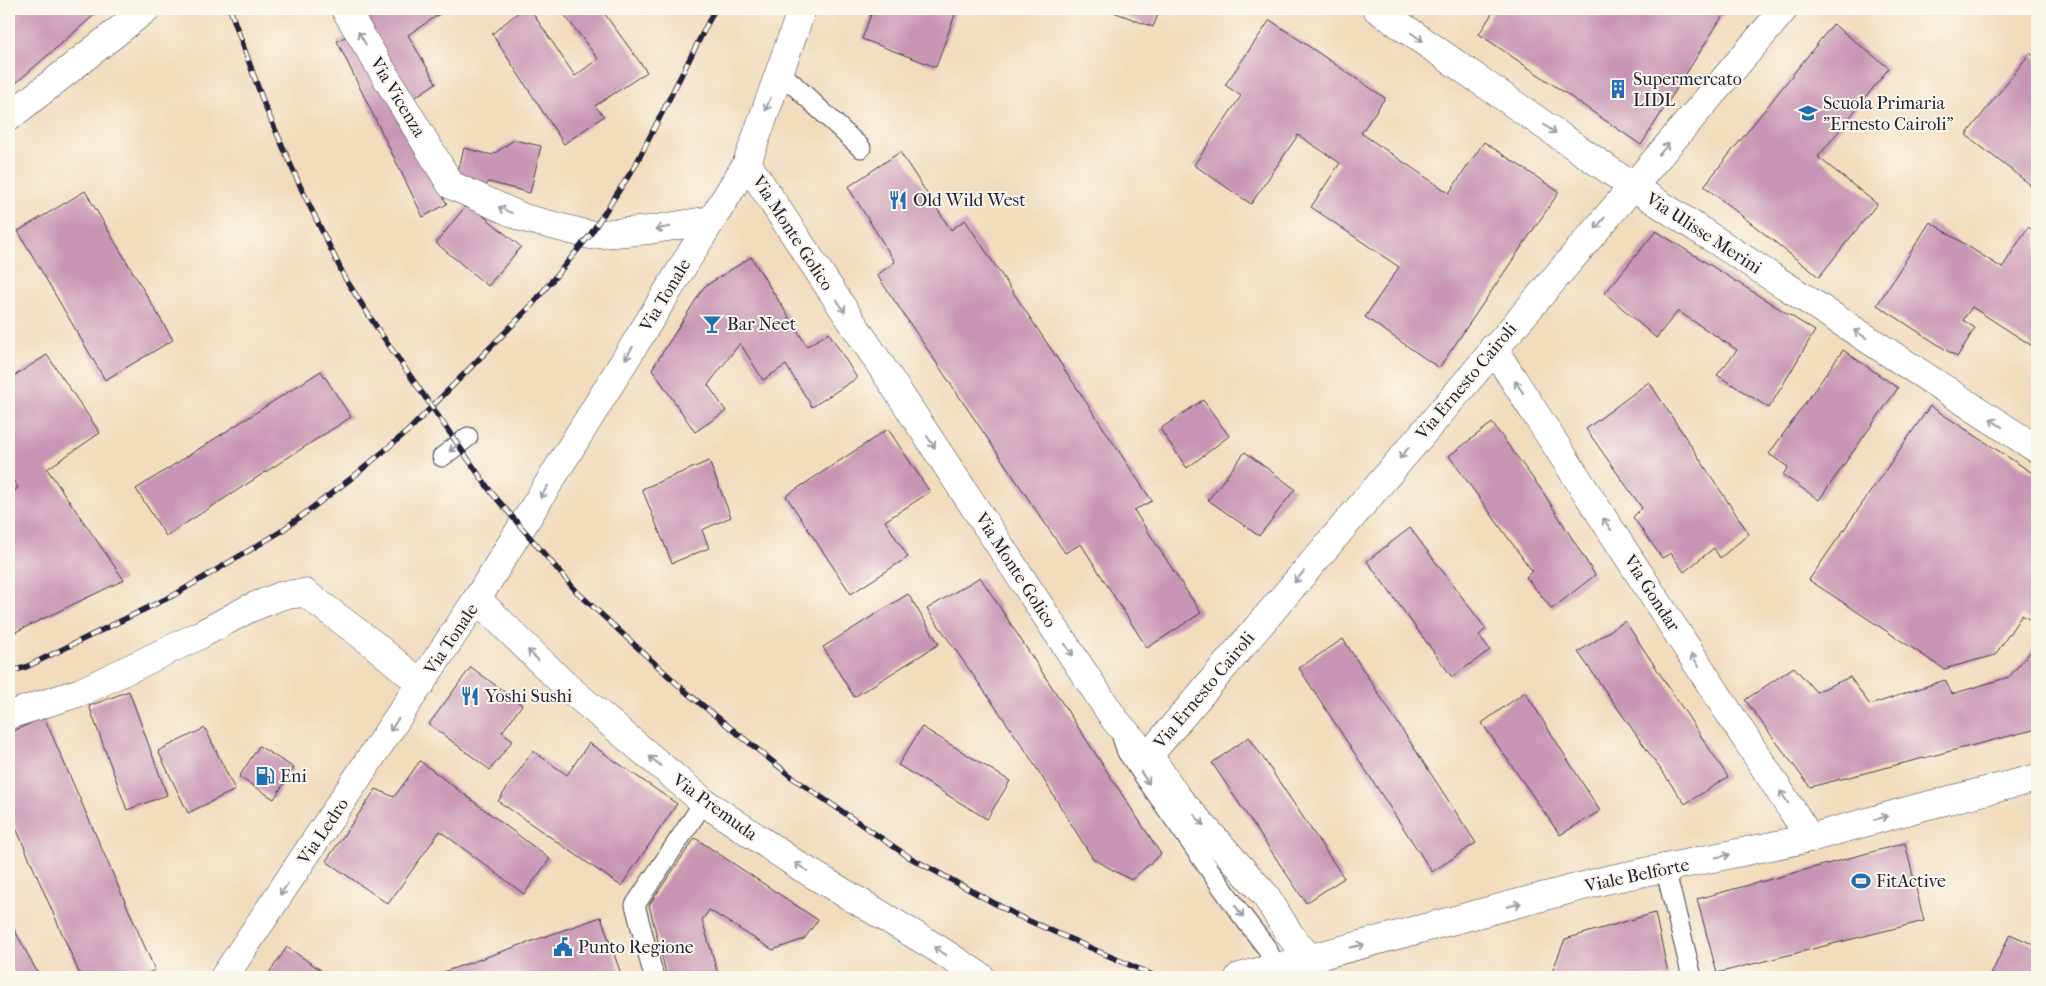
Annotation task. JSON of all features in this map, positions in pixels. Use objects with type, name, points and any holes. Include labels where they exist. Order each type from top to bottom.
[{"type":"street","points":[[9,117],[146,9]]},
{"type":"street","name":"Via Vicenza","points":[[344,9],[451,185],[524,218],[590,235],[649,230],[711,220]]},
{"type":"street","name":"Via Tonale","points":[[9,716],[81,692],[200,635],[248,609],[283,595],[306,593],[372,643],[421,684],[477,600],[747,163],[803,9]]},
{"type":"street","name":"Via Ulisse Merini","points":[[1377,9],[1632,186],[2037,449]]},
{"type":"street","name":"Via Ernesto Cairoli","points":[[1149,755],[1493,348],[1784,9]]},
{"type":"street","name":"Via Monte Golico","points":[[747,163],[1115,720],[1137,745],[1149,755],[1177,796],[1266,896],[1290,935],[1310,958]]},
{"type":"street","name":"Via Gondar","points":[[1493,348],[1810,838]]},
{"type":"street","name":"Via Premuda","points":[[477,600],[566,686],[704,802],[799,866],[935,947],[981,977]]},
{"type":"street","name":"Via Ledro","points":[[224,977],[421,684]]},
{"type":"street","name":"Viale Belforte","points":[[1239,977],[1277,969],[1310,958],[1549,895],[1665,868],[1810,838],[1921,807],[2037,778]]},
{"type":"lane","points":[[779,72],[860,148]]},
{"type":"lane","points":[[442,458],[468,437]]},
{"type":"lane","points":[[1115,720],[1128,752],[1240,913],[1266,947],[1277,969]]},
{"type":"lane","points":[[654,977],[634,905],[704,802]]},
{"type":"lane","points":[[1665,868],[1692,977]]},
{"type":"building","points":[[9,9],[101,9],[9,89]]},
{"type":"building","points":[[356,9],[447,9],[408,35],[436,83],[414,98]]},
{"type":"building","points":[[522,9],[530,9],[575,76],[598,59],[560,9],[601,9],[647,72],[595,106],[604,116],[564,144],[492,34]]},
{"type":"building","points":[[873,9],[957,9],[936,67],[862,39]]},
{"type":"building","points":[[1106,9],[1160,9],[1153,27]]},
{"type":"building","name":"Supermercato LIDL","points":[[1495,9],[1727,9],[1641,145],[1479,34]]},
{"type":"building","points":[[2027,9],[2037,9],[2037,16]]},
{"type":"building","points":[[1270,20],[1385,98],[1361,133],[1449,193],[1484,142],[1559,192],[1439,368],[1365,317],[1399,267],[1311,207],[1340,163],[1298,135],[1251,204],[1194,165],[1241,96],[1225,85]]},
{"type":"building","name":"Scuola Primaria \"Ernesto Cairoli\"","points":[[1833,24],[1889,68],[1818,157],[1877,204],[1819,277],[1704,186]]},
{"type":"building","points":[[353,33],[447,204],[423,217],[337,41]]},
{"type":"building","points":[[2030,53],[2037,59],[2037,190],[1966,135]]},
{"type":"building","points":[[514,140],[541,146],[530,193],[489,182],[478,193],[455,183],[464,148],[492,155]]},
{"type":"building","points":[[900,152],[951,230],[965,220],[1152,501],[1134,510],[1201,613],[1147,648],[1081,544],[1065,553],[877,275],[895,262],[848,187]]},
{"type":"building","points":[[85,191],[173,340],[105,380],[18,231]]},
{"type":"building","points":[[468,203],[521,247],[488,286],[436,243]]},
{"type":"building","points":[[1930,222],[2002,268],[2028,227],[2037,233],[2037,349],[1972,307],[1963,320],[1975,328],[1957,357],[1877,305]]},
{"type":"building","points":[[1656,231],[1815,331],[1769,408],[1717,375],[1737,350],[1678,311],[1656,338],[1605,293]]},
{"type":"building","points":[[751,257],[807,346],[829,333],[857,378],[812,407],[786,365],[763,380],[740,343],[708,385],[726,411],[695,432],[652,369],[704,287]]},
{"type":"building","points":[[1843,350],[1898,388],[1819,500],[1783,475],[1788,467],[1769,454]]},
{"type":"building","points":[[47,355],[100,433],[47,469],[124,580],[9,635],[9,495],[18,488],[9,474],[9,379]]},
{"type":"building","points":[[321,371],[351,417],[166,536],[136,489]]},
{"type":"building","points":[[1649,382],[1749,534],[1720,558],[1714,548],[1684,572],[1671,553],[1662,558],[1633,517],[1642,508],[1586,429]]},
{"type":"building","points":[[1203,400],[1229,436],[1187,468],[1160,429]]},
{"type":"building","points":[[1930,406],[2037,476],[2037,624],[2022,615],[1995,655],[1944,669],[1809,580]]},
{"type":"building","points":[[1492,423],[1543,492],[1595,575],[1552,609],[1526,577],[1532,571],[1449,456]]},
{"type":"building","points":[[888,429],[930,492],[885,521],[908,557],[851,594],[786,496]]},
{"type":"building","points":[[1245,452],[1295,489],[1259,536],[1208,500]]},
{"type":"building","points":[[709,461],[731,517],[702,530],[709,548],[672,563],[642,489]]},
{"type":"building","points":[[1410,528],[1486,629],[1479,635],[1490,650],[1452,677],[1367,561]]},
{"type":"building","points":[[980,577],[1161,854],[1131,880],[1093,859],[1024,748],[927,609]]},
{"type":"building","points":[[908,594],[939,644],[854,697],[823,647]]},
{"type":"building","points":[[1625,621],[1728,777],[1685,804],[1578,652]]},
{"type":"building","points":[[1343,639],[1476,843],[1432,872],[1299,668]]},
{"type":"building","points":[[2037,644],[2037,729],[1810,787],[1745,700],[1794,667],[1816,692],[1850,677],[1870,705],[1945,680],[1952,694],[2009,677]]},
{"type":"building","points":[[471,667],[522,705],[502,732],[513,740],[490,770],[429,724]]},
{"type":"building","points":[[129,691],[167,795],[127,810],[89,706]]},
{"type":"building","points":[[1525,692],[1600,811],[1560,835],[1482,723]]},
{"type":"building","points":[[44,717],[155,970],[139,977],[81,977],[9,812],[9,733]]},
{"type":"building","points":[[922,727],[1010,781],[987,819],[898,765]]},
{"type":"building","points":[[205,728],[235,790],[188,813],[158,751]]},
{"type":"building","points":[[1249,737],[1344,878],[1306,903],[1212,763]]},
{"type":"building","points":[[589,743],[677,804],[621,886],[498,801],[533,751],[567,775]]},
{"type":"building","points":[[259,746],[294,768],[274,799],[239,777]]},
{"type":"building","points":[[420,761],[550,859],[524,894],[440,831],[388,904],[326,861],[376,789],[394,797]]},
{"type":"building","points":[[695,838],[818,920],[804,939],[773,950],[709,910],[702,920],[719,977],[667,977],[649,905]]},
{"type":"building","points":[[1905,843],[1924,921],[1717,973],[1697,899]]},
{"type":"building","points":[[1655,913],[1669,977],[1550,977],[1565,939]]},
{"type":"building","name":"Punto Regione","points":[[601,917],[622,977],[429,977]]},
{"type":"building","points":[[9,920],[40,977],[9,977]]},
{"type":"building","points":[[2010,934],[2037,946],[2037,977],[1990,977]]},
{"type":"building","points":[[287,947],[331,977],[266,977]]},
{"type":"railway","points":[[230,9],[264,104],[301,188],[345,278],[379,331],[491,492],[577,592],[686,692],[793,778],[909,857],[1018,916],[1157,977]]},
{"type":"railway","points":[[9,672],[26,667],[174,595],[280,532],[353,477],[409,430],[531,306],[590,235],[635,166],[715,9]]},
{"type":"place","name":"Supermercato LIDL","points":[[1618,89]]},
{"type":"place","name":"Scuola Primaria \"Ernesto Cairoli\"","points":[[1808,113]]},
{"type":"place","name":"Old Wild West","points":[[898,200]]},
{"type":"place","name":"Bar Neet","points":[[712,324]]},
{"type":"place","name":"Yoshi Sushi","points":[[470,696]]},
{"type":"place","name":"Eni","points":[[265,776]]},
{"type":"place","name":"FitActive","points":[[1861,881]]},
{"type":"place","name":"Punto Regione","points":[[563,947]]}]
